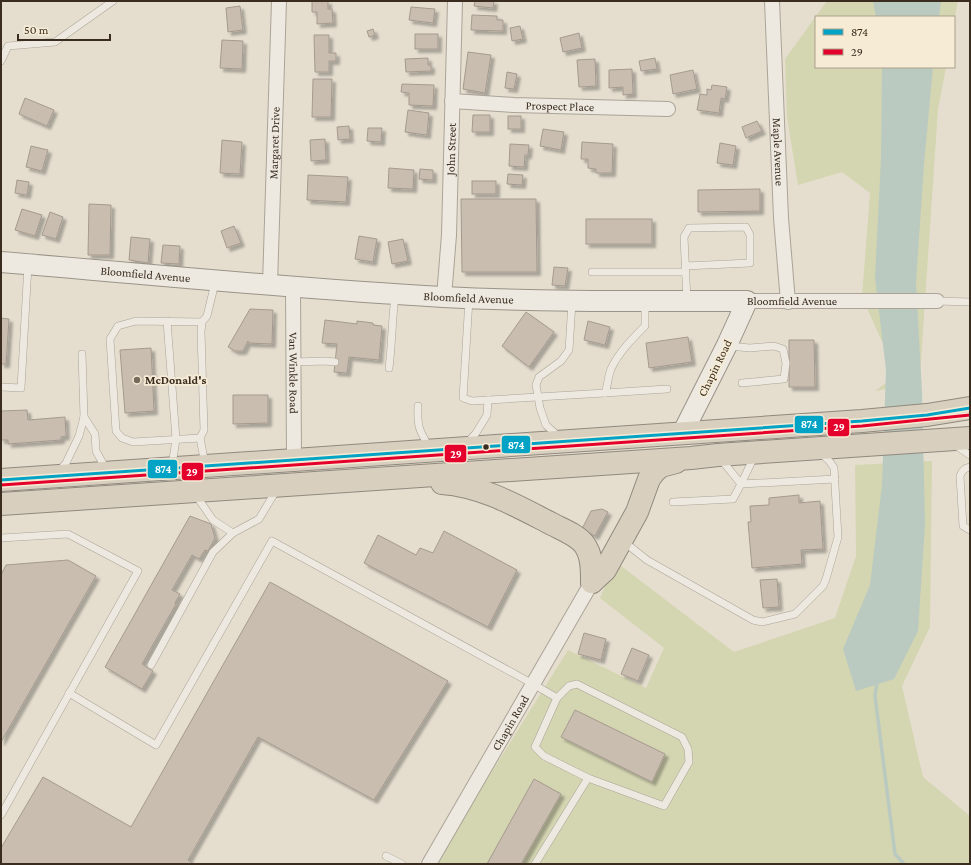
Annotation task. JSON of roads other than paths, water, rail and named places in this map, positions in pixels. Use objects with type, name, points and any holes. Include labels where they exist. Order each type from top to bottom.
[{"type":"highway","points":[[1,480],[862,421],[927,415],[970,408]]},
{"type":"highway","points":[[1,504],[970,438]]},
{"type":"highway","points":[[592,582],[605,570],[637,512],[644,490],[654,472],[661,466],[691,458]]},
{"type":"highway","points":[[379,478],[458,484],[481,490],[505,499],[572,534],[583,543],[592,563],[592,582]]},
{"type":"street","name":"Margaret Drive","points":[[270,284],[279,1]]},
{"type":"street","name":"John Street","points":[[444,297],[449,235],[455,1]]},
{"type":"street","name":"Maple Avenue","points":[[772,1],[781,218],[788,302]]},
{"type":"street","name":"Prospect Place","points":[[452,102],[668,110]]},
{"type":"street","name":"Bloomfield Avenue","points":[[1,262],[444,297],[788,302],[937,301]]},
{"type":"street","name":"Van Winkle Road","points":[[293,286],[294,459]]},
{"type":"street","name":"Chapin Road","points":[[682,434],[727,346],[747,301]]},
{"type":"street","name":"Chapin Road","points":[[429,864],[592,582]]},
{"type":"lane","points":[[1,61],[8,46],[55,42],[113,1]]},
{"type":"lane","points":[[592,272],[685,269],[750,263],[750,235],[746,227],[689,228],[684,237],[685,269],[687,301]]},
{"type":"lane","points":[[1,388],[20,388],[28,264]]},
{"type":"lane","points":[[205,466],[200,438],[204,430],[201,332],[202,322],[207,316],[215,280]]},
{"type":"lane","points":[[389,368],[393,335],[392,325],[395,294]]},
{"type":"lane","points":[[469,298],[462,398],[472,401],[666,389]]},
{"type":"lane","points":[[564,441],[546,425],[540,408],[536,384],[539,377],[561,361],[569,350],[572,300]]},
{"type":"lane","points":[[605,393],[610,371],[617,358],[645,326],[645,300]]},
{"type":"lane","points":[[937,301],[970,302]]},
{"type":"lane","points":[[200,438],[133,442],[122,438],[116,431],[110,338],[118,326],[136,321],[202,322]]},
{"type":"lane","points":[[167,321],[176,440],[172,468]]},
{"type":"lane","points":[[727,346],[750,348],[774,346],[783,349],[786,363],[784,379],[742,383]]},
{"type":"lane","points":[[55,476],[66,463],[79,436],[84,417],[82,354]]},
{"type":"lane","points":[[294,362],[335,362]]},
{"type":"lane","points":[[463,448],[487,415],[488,400]]},
{"type":"lane","points":[[418,406],[417,422],[431,450]]},
{"type":"lane","points":[[84,417],[95,434],[96,451],[108,473]]},
{"type":"lane","points":[[935,440],[958,446],[970,455]]},
{"type":"lane","points":[[621,540],[647,560],[753,620],[762,622],[795,614],[823,586],[838,537],[834,468],[816,448]]},
{"type":"lane","points":[[673,502],[733,499],[756,452]]},
{"type":"lane","points":[[718,455],[741,484]]},
{"type":"lane","points":[[970,467],[962,471],[960,476],[962,526],[970,530]]},
{"type":"lane","points":[[741,484],[835,479]]},
{"type":"lane","points":[[151,665],[213,552],[233,533],[258,519],[279,485]]},
{"type":"lane","points":[[192,491],[213,520],[233,533]]},
{"type":"lane","points":[[1,538],[68,534],[138,571],[1,815]]},
{"type":"lane","points":[[69,693],[156,745],[272,541],[557,698]]},
{"type":"lane","points":[[577,684],[682,737],[688,749],[689,762],[664,806],[588,778],[544,756],[535,747],[557,698],[569,686],[577,684]]},
{"type":"lane","points":[[535,864],[588,778]]},
{"type":"lane","points":[[386,856],[402,864]]},
{"type":"waterway","points":[[877,682],[875,696],[895,854],[904,864]]},
{"type":"place","name":"McDonald's","points":[[137,380]]}]
